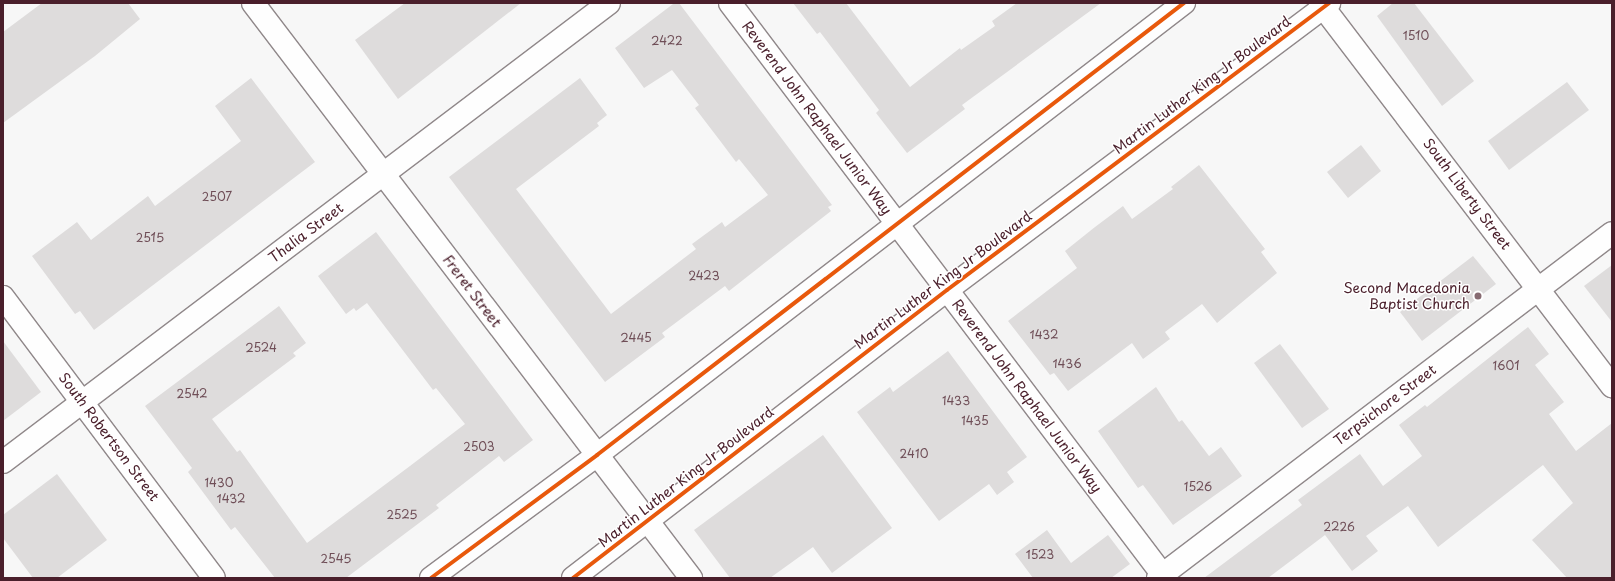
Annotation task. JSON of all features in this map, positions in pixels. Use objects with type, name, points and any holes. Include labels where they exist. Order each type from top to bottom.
[{"type":"street","name":"Freret Street","points":[[253,3],[691,578]]},
{"type":"street","name":"Thalia Street","points":[[3,462],[609,3]]},
{"type":"street","name":"Reverend John Raphael Junior Way","points":[[730,3],[1162,577]]},
{"type":"street","points":[[431,578],[597,456],[1184,3]]},
{"type":"street","name":"South Liberty Street","points":[[1324,4],[1612,386]]},
{"type":"street","name":"Martin Luther King Jr Boulevard","points":[[573,578],[947,290],[1324,4]]},
{"type":"street","name":"Terpsichore Street","points":[[1162,577],[1612,233]]},
{"type":"street","name":"South Robertson Street","points":[[3,297],[214,578]]},
{"type":"building","points":[[42,3],[128,3],[140,19],[95,56],[3,123],[3,32]]},
{"type":"building","points":[[405,3],[521,3],[398,99],[355,40]]},
{"type":"building","points":[[679,3],[832,205],[828,207],[831,211],[729,291],[725,286],[662,333],[665,337],[605,382],[449,177],[580,78],[607,115],[597,123],[599,126],[516,189],[611,314],[696,249],[692,244],[722,222],[725,227],[768,195],[739,159],[736,162],[695,108],[699,105],[672,70],[644,88],[615,48],[673,4]]},
{"type":"building","points":[[793,3],[846,3],[910,87],[960,48],[961,50],[995,26],[992,21],[1017,3],[1101,3],[962,105],[965,109],[907,153],[876,113],[879,110],[820,32],[817,34]]},
{"type":"building","points":[[1393,3],[1414,3],[1474,81],[1442,106],[1377,16]]},
{"type":"building","points":[[251,78],[315,162],[94,330],[80,311],[75,314],[32,256],[77,222],[91,240],[148,196],[155,206],[241,141],[215,106]]},
{"type":"building","points":[[1567,82],[1589,110],[1509,170],[1488,141]]},
{"type":"building","points":[[1361,145],[1381,171],[1348,198],[1327,172]]},
{"type":"building","points":[[1199,165],[1265,249],[1261,252],[1277,273],[1217,323],[1202,304],[1165,332],[1170,339],[1143,359],[1132,343],[1068,391],[1054,373],[1050,375],[1008,321],[1077,268],[1065,251],[1123,206],[1132,219],[1173,189],[1171,187]]},
{"type":"building","points":[[376,232],[533,440],[504,462],[499,456],[436,505],[439,508],[346,578],[275,578],[235,527],[231,530],[188,472],[192,468],[145,406],[279,306],[306,343],[293,353],[296,356],[212,419],[237,452],[240,450],[307,543],[410,466],[465,424],[436,388],[433,390],[367,303],[356,311],[354,308],[346,314],[318,276]]},
{"type":"building","points":[[1473,256],[1496,284],[1422,341],[1400,312]]},
{"type":"building","points":[[1612,265],[1612,322],[1584,286]]},
{"type":"building","points":[[1528,327],[1549,354],[1535,365],[1564,402],[1549,414],[1576,451],[1612,423],[1612,578],[1567,578],[1532,540],[1573,503],[1543,465],[1438,547],[1408,506],[1366,536],[1378,551],[1352,571],[1325,535],[1268,578],[1204,578],[1302,505],[1298,500],[1360,454],[1383,486],[1422,456],[1399,425],[1425,405],[1427,407]]},
{"type":"building","points":[[3,341],[41,392],[3,421]]},
{"type":"building","points":[[1280,344],[1329,409],[1302,428],[1254,363]]},
{"type":"building","points":[[948,351],[1027,457],[1007,472],[1014,482],[997,495],[989,484],[939,521],[857,412],[890,387],[893,392]]},
{"type":"building","points":[[1156,387],[1179,422],[1182,420],[1209,456],[1221,447],[1242,476],[1173,525],[1143,485],[1138,488],[1098,431]]},
{"type":"building","points":[[823,435],[892,528],[832,573],[813,547],[770,578],[730,578],[694,530]]},
{"type":"building","points":[[57,474],[107,540],[57,578],[33,578],[3,538],[3,515]]},
{"type":"building","points":[[1047,530],[1071,563],[1108,535],[1130,564],[1111,578],[1033,578],[1015,554]]},
{"type":"cycle path","points":[[431,578],[597,455],[1184,3]]},
{"type":"cycle path","points":[[573,578],[947,290],[1329,3]]},
{"type":"place","name":"Second Macedonia Baptist Church","points":[[1478,296]]}]
